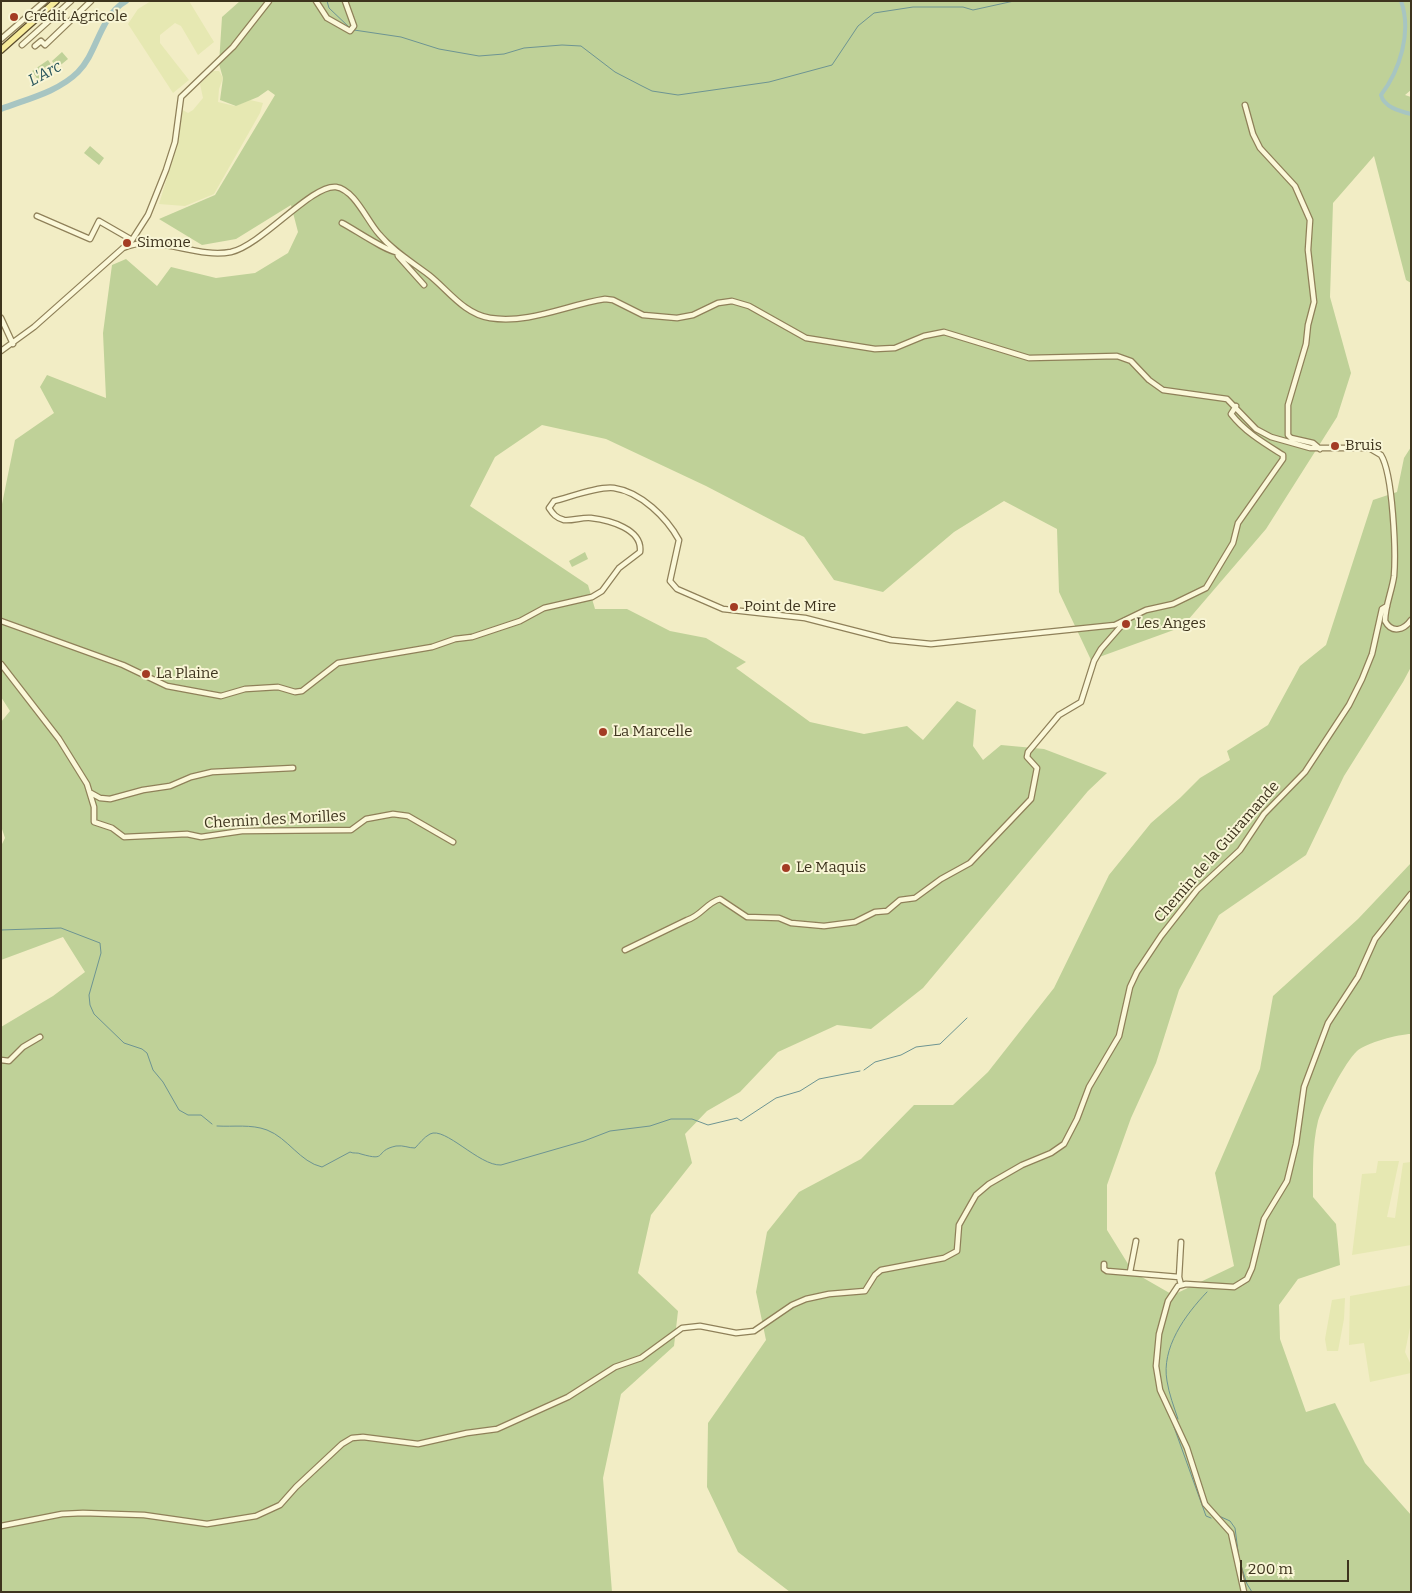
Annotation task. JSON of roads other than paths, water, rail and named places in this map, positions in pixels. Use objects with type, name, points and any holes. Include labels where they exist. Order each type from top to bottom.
[{"type":"main road","points":[[1,50],[56,1]]},
{"type":"street","points":[[1,40],[45,1]]},
{"type":"street","points":[[22,45],[71,1]]},
{"type":"street","points":[[36,46],[41,41],[45,45],[91,1]]},
{"type":"street","points":[[1,351],[13,344],[132,240],[152,206],[166,170],[175,142],[181,97],[233,47],[269,1]]},
{"type":"street","points":[[316,1],[327,18],[350,31],[354,26],[346,1]]},
{"type":"street","points":[[1245,105],[1253,134],[1260,148],[1295,186],[1302,198],[1310,220],[1308,250],[1314,302],[1308,325],[1306,344],[1290,398],[1287,431],[1291,438],[1313,443],[1321,450]]},
{"type":"street","points":[[123,248],[135,244],[149,243],[217,253],[233,251],[254,242],[318,194],[331,188],[337,188],[348,194],[379,235],[397,252],[430,276],[470,310],[487,317],[506,319],[531,317],[605,299],[613,300],[643,315],[677,318],[693,315],[718,303],[732,301],[749,306],[806,338],[875,349],[895,348],[924,336],[944,332],[1028,358],[1117,356],[1131,362],[1149,380],[1163,390],[1219,397],[1236,406],[1250,423],[1263,433],[1287,442],[1321,450],[1369,448],[1376,450],[1384,460],[1388,476],[1395,557],[1392,588],[1385,616],[1388,625],[1395,630],[1400,629],[1411,620]]},
{"type":"street","points":[[37,216],[90,239],[99,222],[132,240]]},
{"type":"street","points":[[342,223],[361,232],[391,252],[397,252]]},
{"type":"street","points":[[397,252],[398,256],[424,285]]},
{"type":"street","points":[[1,318],[13,344]]},
{"type":"street","points":[[1,621],[123,665],[167,686],[220,696],[245,689],[278,688],[286,691],[302,691],[338,663],[432,648],[455,639],[472,637],[520,621],[544,608],[579,602],[602,591],[619,568],[640,552],[638,538],[630,531],[618,525],[593,518],[562,519],[554,515],[549,508],[554,501],[614,488],[656,509],[674,529],[679,540],[670,581],[677,589],[723,609],[805,618],[826,625],[911,644],[930,644],[1059,632],[1115,625],[1146,610],[1173,604],[1206,588],[1234,543],[1238,523],[1283,459],[1283,455],[1254,437],[1239,424],[1231,414],[1236,406]]},
{"type":"street","name":"Chemin de la Guiramande","points":[[1,1526],[69,1514],[144,1516],[206,1524],[256,1516],[280,1505],[296,1487],[342,1444],[352,1438],[363,1437],[418,1444],[467,1433],[497,1429],[568,1397],[615,1368],[646,1356],[682,1328],[700,1326],[736,1332],[754,1331],[792,1305],[806,1299],[865,1291],[875,1275],[881,1270],[914,1266],[951,1256],[956,1251],[959,1225],[964,1214],[982,1190],[1022,1165],[1051,1153],[1064,1144],[1077,1119],[1088,1087],[1119,1036],[1130,987],[1137,972],[1161,936],[1197,890],[1240,850],[1264,814],[1305,772],[1357,689],[1369,661],[1382,610],[1387,606]]},
{"type":"street","points":[[625,950],[673,926],[696,917],[712,902],[720,899],[752,918],[779,918],[792,924],[824,926],[855,922],[875,912],[887,912],[900,900],[915,898],[941,879],[965,866],[1031,799],[1037,768],[1027,757],[1028,752],[1059,715],[1081,702],[1094,661],[1101,649],[1122,625],[1121,622]]},
{"type":"street","points":[[1378,628],[1388,625]]},
{"type":"street","points":[[1,664],[59,739],[91,793],[100,798],[110,798],[170,786],[191,777],[212,772],[293,768]]},
{"type":"street","name":"Chemin des Morilles","points":[[91,793],[96,823],[112,828],[124,837],[187,834],[201,837],[242,831],[351,830],[366,819],[393,814],[408,816],[453,842]]},
{"type":"street","points":[[1181,1285],[1234,1287],[1247,1279],[1264,1219],[1287,1181],[1296,1144],[1303,1092],[1328,1023],[1358,977],[1374,939],[1411,894]]},
{"type":"street","points":[[1,1060],[9,1061],[22,1047],[40,1037]]},
{"type":"street","points":[[1130,1272],[1136,1241]]},
{"type":"street","points":[[1181,1242],[1179,1277],[1181,1285]]},
{"type":"street","points":[[1104,1264],[1104,1269],[1107,1271],[1179,1277]]},
{"type":"street","points":[[1181,1285],[1168,1301],[1159,1334],[1156,1353],[1157,1378],[1160,1390],[1189,1454],[1205,1504],[1231,1533],[1244,1592]]},
{"type":"waterway","name":"L'Arc","points":[[1,109],[52,90],[70,79],[85,64],[110,16],[126,1]]},
{"type":"waterway","points":[[327,1],[329,8],[350,28]]},
{"type":"waterway","points":[[354,30],[401,37],[439,49],[479,56],[504,54],[524,48],[562,45],[581,46],[615,72],[642,86],[652,91],[678,95],[769,82],[832,65],[858,26],[874,13],[913,7],[963,7],[973,10],[1014,1]]},
{"type":"waterway","points":[[1401,1],[1404,13],[1405,38],[1394,74],[1381,95],[1385,103],[1397,110],[1411,114]]},
{"type":"waterway","points":[[1,930],[61,928],[100,943],[101,953],[89,995],[90,1005],[94,1014],[124,1043],[142,1049],[147,1053],[153,1070],[163,1082],[179,1110],[188,1115],[201,1115],[212,1124]]},
{"type":"waterway","points":[[864,1070],[875,1062],[901,1055],[916,1047],[940,1044],[967,1018]]},
{"type":"waterway","points":[[217,1126],[249,1126],[267,1130],[281,1138],[307,1160],[322,1167],[350,1152],[375,1157],[385,1150],[396,1146],[415,1148],[428,1135],[436,1133],[492,1164],[501,1165],[584,1141],[610,1131],[650,1126],[671,1119],[692,1119],[708,1125],[737,1118],[741,1121],[776,1098],[800,1091],[819,1079],[860,1071]]},
{"type":"waterway","points":[[1178,1419],[1167,1381],[1168,1356],[1176,1333],[1207,1292]]},
{"type":"waterway","points":[[1174,1427],[1206,1516],[1211,1518]]},
{"type":"waterway","points":[[1219,1516],[1230,1521],[1235,1528],[1239,1559],[1247,1584],[1252,1592]]},
{"type":"place","name":"Crédit Agricole","points":[[14,17]]},
{"type":"place","name":"Simone","points":[[127,243]]},
{"type":"place","name":"Bruis","points":[[1335,446]]},
{"type":"place","name":"Point de Mire","points":[[734,607]]},
{"type":"place","name":"Les Anges","points":[[1126,624]]},
{"type":"place","name":"La Plaine","points":[[146,674]]},
{"type":"place","name":"La Marcelle","points":[[603,732]]},
{"type":"place","name":"Le Maquis","points":[[786,868]]}]
